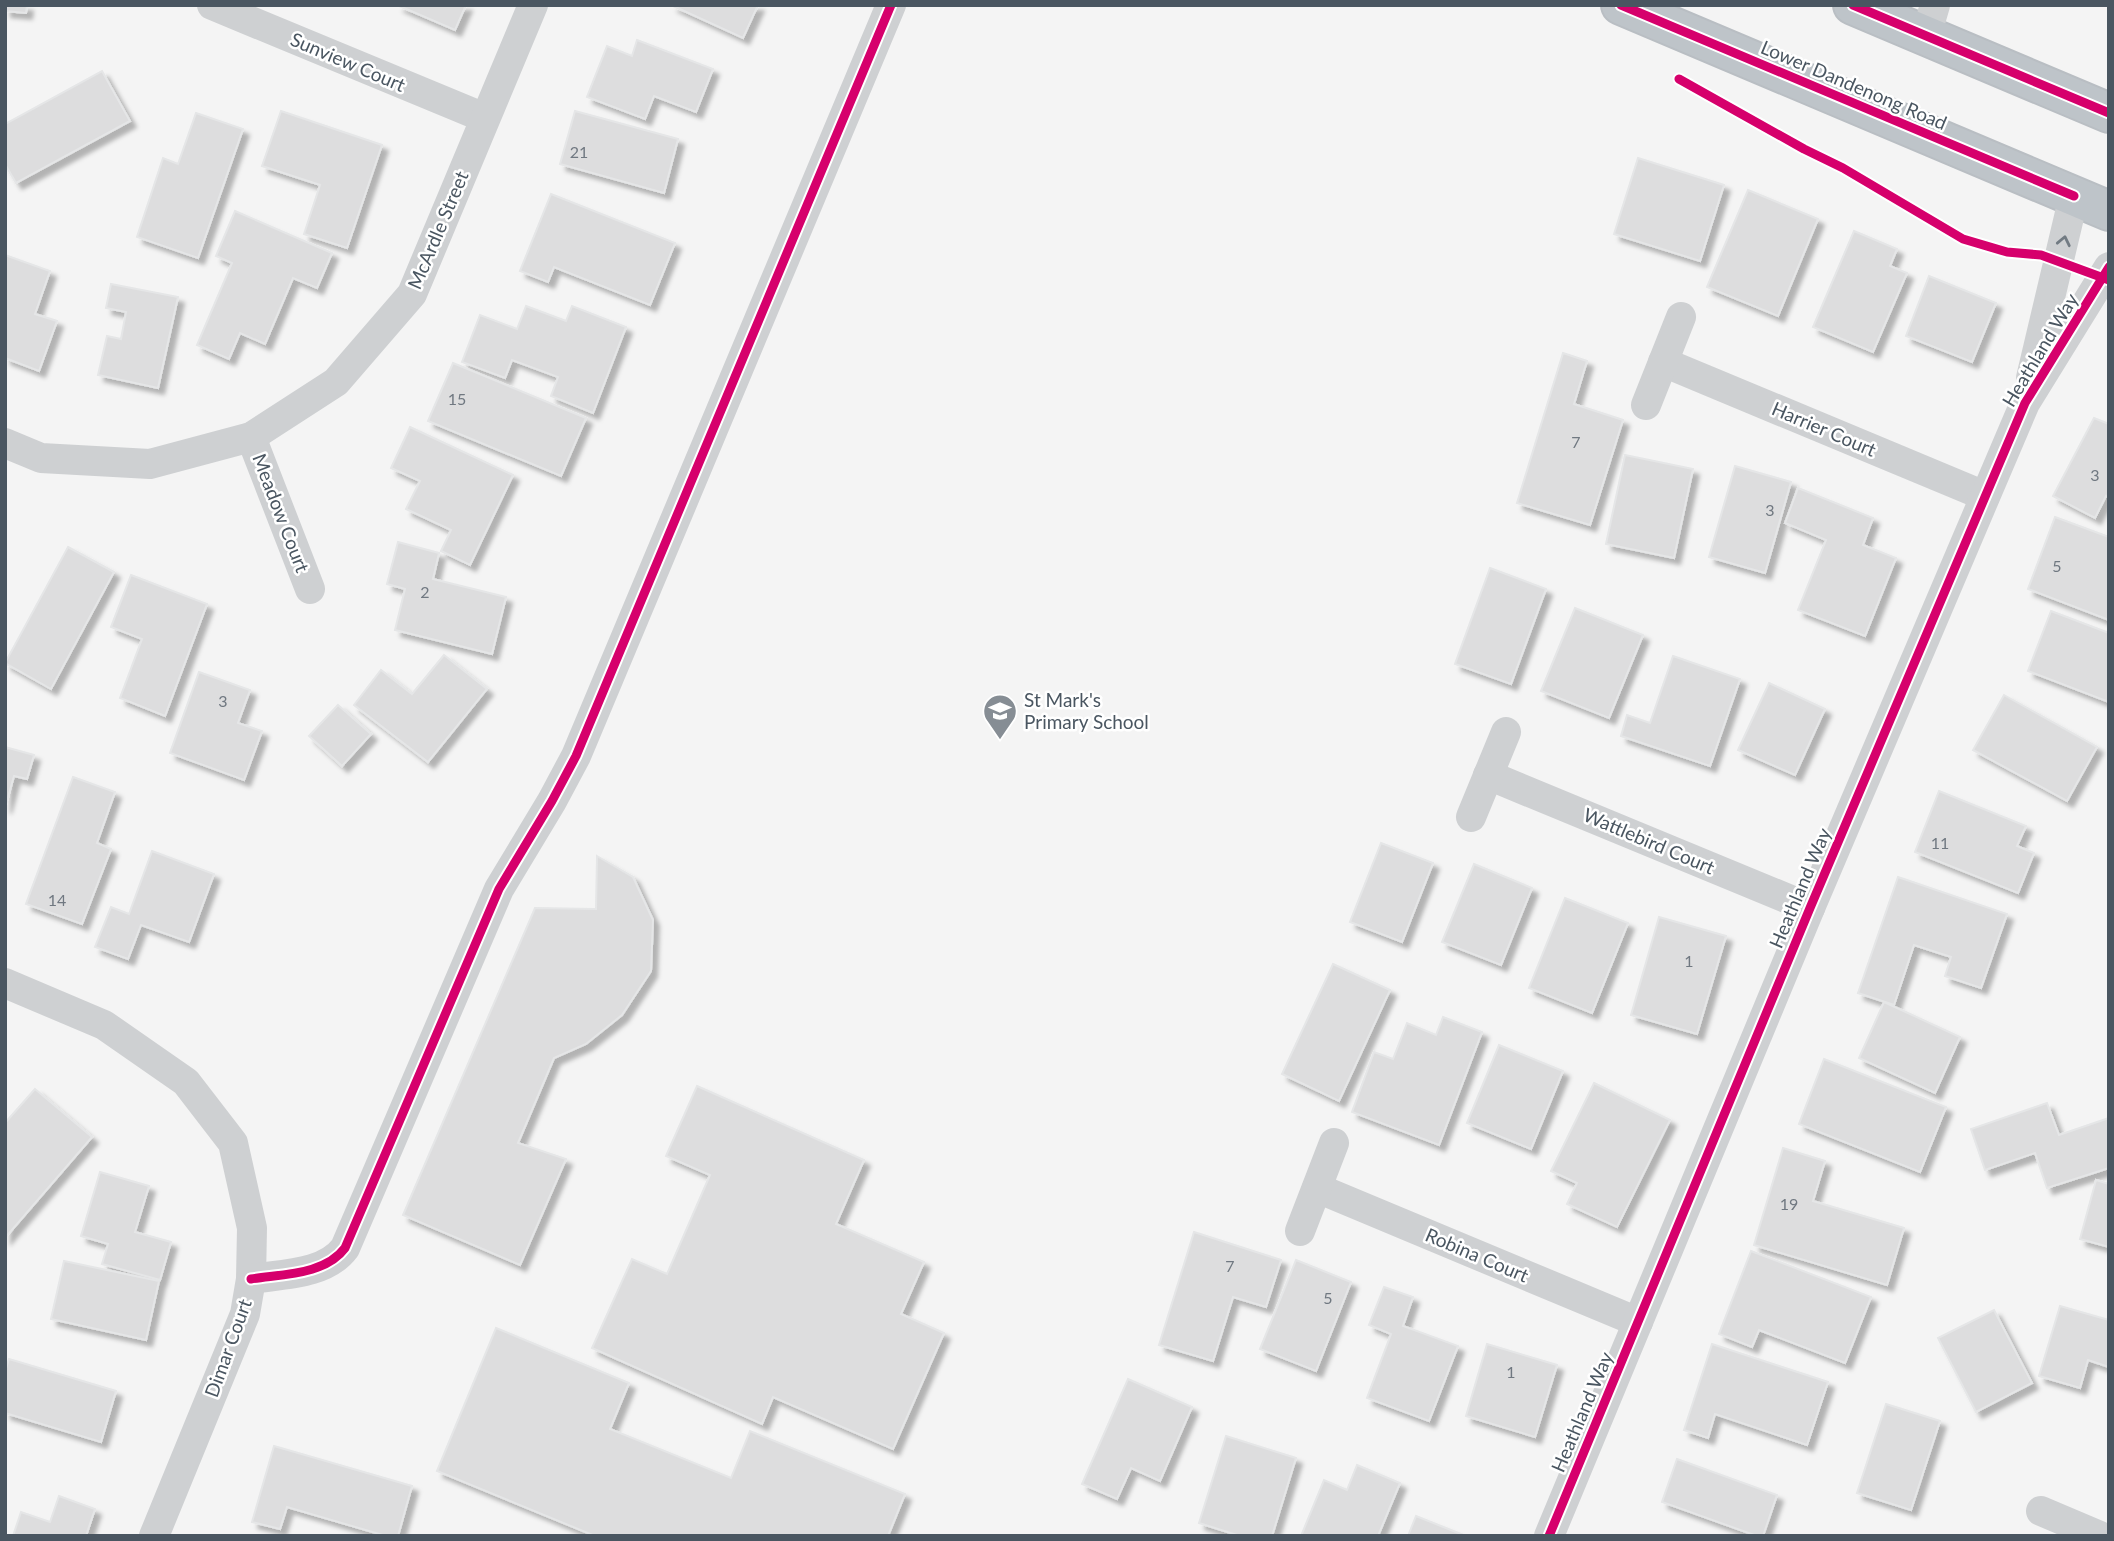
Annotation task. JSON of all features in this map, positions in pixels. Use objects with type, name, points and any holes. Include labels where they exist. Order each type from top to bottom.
[{"type":"highway","name":"Lower Dandenong Road","points":[[1621,5],[2109,211]]},
{"type":"highway","points":[[1853,5],[1931,21],[2109,113]]},
{"type":"street","name":"Sunview Court","points":[[212,5],[485,118]]},
{"type":"street","name":"McArdle Street","points":[[5,443],[41,458],[150,464],[251,437],[336,382],[412,294],[533,5]]},
{"type":"street","points":[[251,1279],[308,1270],[338,1258],[345,1248],[499,888],[576,756],[891,5]]},
{"type":"street","name":"Heathland Way","points":[[2025,402],[2074,196]]},
{"type":"street","name":"Heathland Way","points":[[1549,1536],[2025,402],[2109,267]]},
{"type":"street","points":[[1646,405],[1681,317]]},
{"type":"street","name":"Harrier Court","points":[[1663,362],[1985,496]]},
{"type":"street","name":"Meadow Court","points":[[251,437],[310,589]]},
{"type":"street","points":[[1471,817],[1506,732]]},
{"type":"street","name":"Wattlebird Court","points":[[1488,775],[1811,908]]},
{"type":"street","name":"Dimar Court","points":[[5,983],[104,1025],[186,1082],[233,1143],[252,1228],[251,1279],[245,1314],[154,1536]]},
{"type":"street","points":[[1300,1231],[1334,1143]]},
{"type":"street","name":"Robina Court","points":[[1317,1188],[1638,1322]]},
{"type":"street","points":[[2041,1511],[2099,1536]]},
{"type":"building","points":[[5,5],[27,5],[26,13],[5,11]]},
{"type":"building","points":[[397,5],[466,5],[455,30]]},
{"type":"building","points":[[671,5],[758,5],[743,38]]},
{"type":"building","points":[[637,40],[713,69],[696,112],[654,96],[645,119],[587,97],[607,46],[632,56]]},
{"type":"building","points":[[102,71],[130,121],[16,183],[5,164],[5,124]]},
{"type":"building","points":[[281,111],[382,145],[347,248],[304,234],[320,185],[262,166]]},
{"type":"building","points":[[575,111],[678,139],[664,193],[560,164]]},
{"type":"building","points":[[196,113],[243,129],[198,258],[137,237],[163,158],[178,164]]},
{"type":"building","points":[[1638,158],[1724,185],[1700,261],[1614,234]]},
{"type":"building","points":[[1748,190],[1818,219],[1778,316],[1707,287]]},
{"type":"building","points":[[551,194],[675,243],[650,305],[554,267],[548,282],[520,271]]},
{"type":"building","points":[[235,211],[332,253],[317,288],[293,278],[265,344],[240,333],[229,359],[197,345],[232,263],[216,256]]},
{"type":"building","points":[[1854,231],[1897,249],[1890,266],[1907,273],[1873,352],[1813,327]]},
{"type":"building","points":[[5,255],[50,271],[35,314],[57,321],[39,371],[5,358]]},
{"type":"building","points":[[1929,276],[1996,303],[1972,362],[1906,336]]},
{"type":"building","points":[[111,284],[178,297],[158,388],[98,375],[107,336],[121,339],[126,312],[106,308]]},
{"type":"building","points":[[526,306],[566,321],[572,306],[626,327],[593,413],[551,396],[558,377],[512,360],[505,378],[462,362],[480,315],[517,329]]},
{"type":"building","points":[[1563,353],[1587,361],[1574,404],[1623,420],[1590,525],[1517,503]]},
{"type":"building","points":[[453,363],[586,418],[561,476],[428,421]]},
{"type":"building","points":[[2094,418],[2109,424],[2109,498],[2106,496],[2095,518],[2053,496]]},
{"type":"building","points":[[410,427],[513,475],[470,565],[441,551],[451,530],[406,509],[420,481],[391,468]]},
{"type":"building","points":[[1625,455],[1693,469],[1674,558],[1606,544]]},
{"type":"building","points":[[1735,466],[1791,482],[1765,573],[1709,557]]},
{"type":"building","points":[[1798,488],[1873,518],[1863,545],[1896,558],[1865,636],[1798,610],[1826,540],[1785,523]]},
{"type":"building","points":[[2055,517],[2109,537],[2109,620],[2028,589]]},
{"type":"building","points":[[398,542],[439,553],[433,579],[506,597],[492,654],[395,630],[405,589],[387,584]]},
{"type":"building","points":[[68,547],[114,572],[51,689],[5,663]]},
{"type":"building","points":[[1490,568],[1546,589],[1511,684],[1455,664]]},
{"type":"building","points":[[131,575],[207,604],[165,716],[120,698],[142,639],[111,627]]},
{"type":"building","points":[[1575,608],[1643,635],[1609,718],[1541,691]]},
{"type":"building","points":[[2051,611],[2109,633],[2109,702],[2028,671]]},
{"type":"building","points":[[444,655],[487,689],[428,762],[354,705],[381,670],[412,694]]},
{"type":"building","points":[[1673,656],[1740,679],[1710,766],[1621,736],[1627,715],[1650,723]]},
{"type":"building","points":[[199,672],[250,690],[238,723],[262,731],[244,780],[170,753]]},
{"type":"building","points":[[1769,683],[1825,709],[1795,775],[1738,750]]},
{"type":"building","points":[[2004,695],[2097,747],[2067,801],[1973,750]]},
{"type":"building","points":[[338,705],[371,734],[342,766],[309,736]]},
{"type":"building","points":[[5,747],[34,755],[27,779],[14,776],[5,808]]},
{"type":"building","points":[[73,777],[115,792],[97,843],[111,849],[82,924],[26,904]]},
{"type":"building","points":[[1939,791],[2026,826],[2017,846],[2034,853],[2018,893],[1915,852]]},
{"type":"building","points":[[1381,843],[1433,863],[1402,942],[1350,922]]},
{"type":"building","points":[[152,851],[214,874],[189,942],[141,925],[128,959],[95,947],[111,907],[129,914]]},
{"type":"building","points":[[597,856],[633,877],[653,920],[651,971],[622,1015],[586,1044],[554,1058],[518,1143],[566,1159],[520,1265],[403,1215],[535,908],[596,909]]},
{"type":"building","points":[[1474,864],[1532,888],[1501,965],[1442,942]]},
{"type":"building","points":[[1898,877],[2007,914],[1981,988],[1945,976],[1951,957],[1914,945],[1894,1005],[1858,993]]},
{"type":"building","points":[[1565,898],[1628,923],[1592,1013],[1529,988]]},
{"type":"building","points":[[1659,917],[1726,936],[1697,1034],[1631,1015]]},
{"type":"building","points":[[1333,964],[1390,990],[1339,1101],[1282,1074]]},
{"type":"building","points":[[1884,1002],[1960,1037],[1935,1093],[1859,1058]]},
{"type":"building","points":[[1443,1017],[1482,1032],[1439,1145],[1352,1112],[1374,1052],[1393,1059],[1407,1023],[1436,1035]]},
{"type":"building","points":[[1499,1045],[1563,1071],[1531,1149],[1467,1123]]},
{"type":"building","points":[[1824,1059],[1946,1107],[1920,1172],[1799,1124]]},
{"type":"building","points":[[1594,1083],[1670,1120],[1617,1227],[1567,1204],[1577,1183],[1551,1171]]},
{"type":"building","points":[[697,1086],[864,1160],[836,1224],[924,1262],[901,1314],[944,1333],[893,1449],[773,1397],[762,1424],[592,1348],[632,1259],[667,1274],[710,1175],[666,1156]]},
{"type":"building","points":[[35,1089],[92,1137],[5,1238],[5,1123]]},
{"type":"building","points":[[2047,1103],[2059,1135],[2109,1118],[2109,1168],[2047,1188],[2035,1153],[1985,1170],[1971,1129]]},
{"type":"building","points":[[1783,1148],[1825,1161],[1813,1201],[1904,1228],[1887,1285],[1754,1245]]},
{"type":"building","points":[[100,1172],[149,1186],[135,1232],[171,1242],[160,1280],[102,1264],[108,1244],[81,1236]]},
{"type":"building","points":[[2096,1180],[2109,1184],[2109,1247],[2080,1239]]},
{"type":"building","points":[[1194,1232],[1281,1260],[1266,1307],[1233,1297],[1213,1361],[1159,1345]]},
{"type":"building","points":[[1751,1251],[1871,1297],[1845,1363],[1759,1330],[1752,1347],[1719,1334]]},
{"type":"building","points":[[1296,1260],[1351,1282],[1316,1371],[1260,1349]]},
{"type":"building","points":[[64,1261],[159,1281],[146,1340],[51,1319]]},
{"type":"building","points":[[1384,1287],[1413,1297],[1403,1326],[1458,1346],[1429,1421],[1367,1398],[1391,1334],[1369,1325]]},
{"type":"building","points":[[2060,1306],[2109,1320],[2109,1367],[2088,1360],[2080,1388],[2039,1376]]},
{"type":"building","points":[[1994,1310],[2032,1383],[1976,1412],[1938,1338]]},
{"type":"building","points":[[496,1328],[629,1383],[610,1429],[731,1478],[750,1431],[905,1494],[888,1536],[595,1536],[437,1471]]},
{"type":"building","points":[[1487,1344],[1557,1365],[1535,1437],[1466,1416]]},
{"type":"building","points":[[1712,1344],[1828,1382],[1807,1445],[1715,1414],[1708,1438],[1684,1430]]},
{"type":"building","points":[[9,1359],[116,1391],[101,1442],[5,1413],[5,1372]]},
{"type":"building","points":[[1128,1379],[1192,1407],[1160,1481],[1131,1468],[1117,1499],[1082,1484]]},
{"type":"building","points":[[1886,1404],[1940,1421],[1911,1510],[1857,1493]]},
{"type":"building","points":[[1226,1436],[1296,1458],[1272,1536],[1240,1536],[1199,1523]]},
{"type":"building","points":[[274,1446],[412,1486],[398,1536],[386,1536],[287,1507],[280,1529],[252,1522]]},
{"type":"building","points":[[1677,1459],[1777,1495],[1763,1536],[1662,1502]]},
{"type":"building","points":[[1357,1465],[1400,1483],[1378,1536],[1301,1536],[1324,1480],[1347,1490]]},
{"type":"building","points":[[59,1496],[95,1509],[86,1536],[13,1536],[21,1512],[50,1522]]},
{"type":"building","points":[[1416,1516],[1466,1536],[1408,1536]]},
{"type":"cycle path","points":[[251,1279],[315,1268],[326,1264],[345,1248],[499,889],[576,756],[891,5]]},
{"type":"cycle path","points":[[1621,5],[2074,196]]},
{"type":"cycle path","points":[[1853,5],[2109,113]]},
{"type":"cycle path","points":[[1679,79],[1843,168],[1963,239],[2007,252],[2041,255],[2109,280]]},
{"type":"cycle path","points":[[1549,1536],[1810,908],[2025,403],[2109,267]]},
{"type":"place","name":"St Mark's Primary School","points":[[1000,741]]}]
